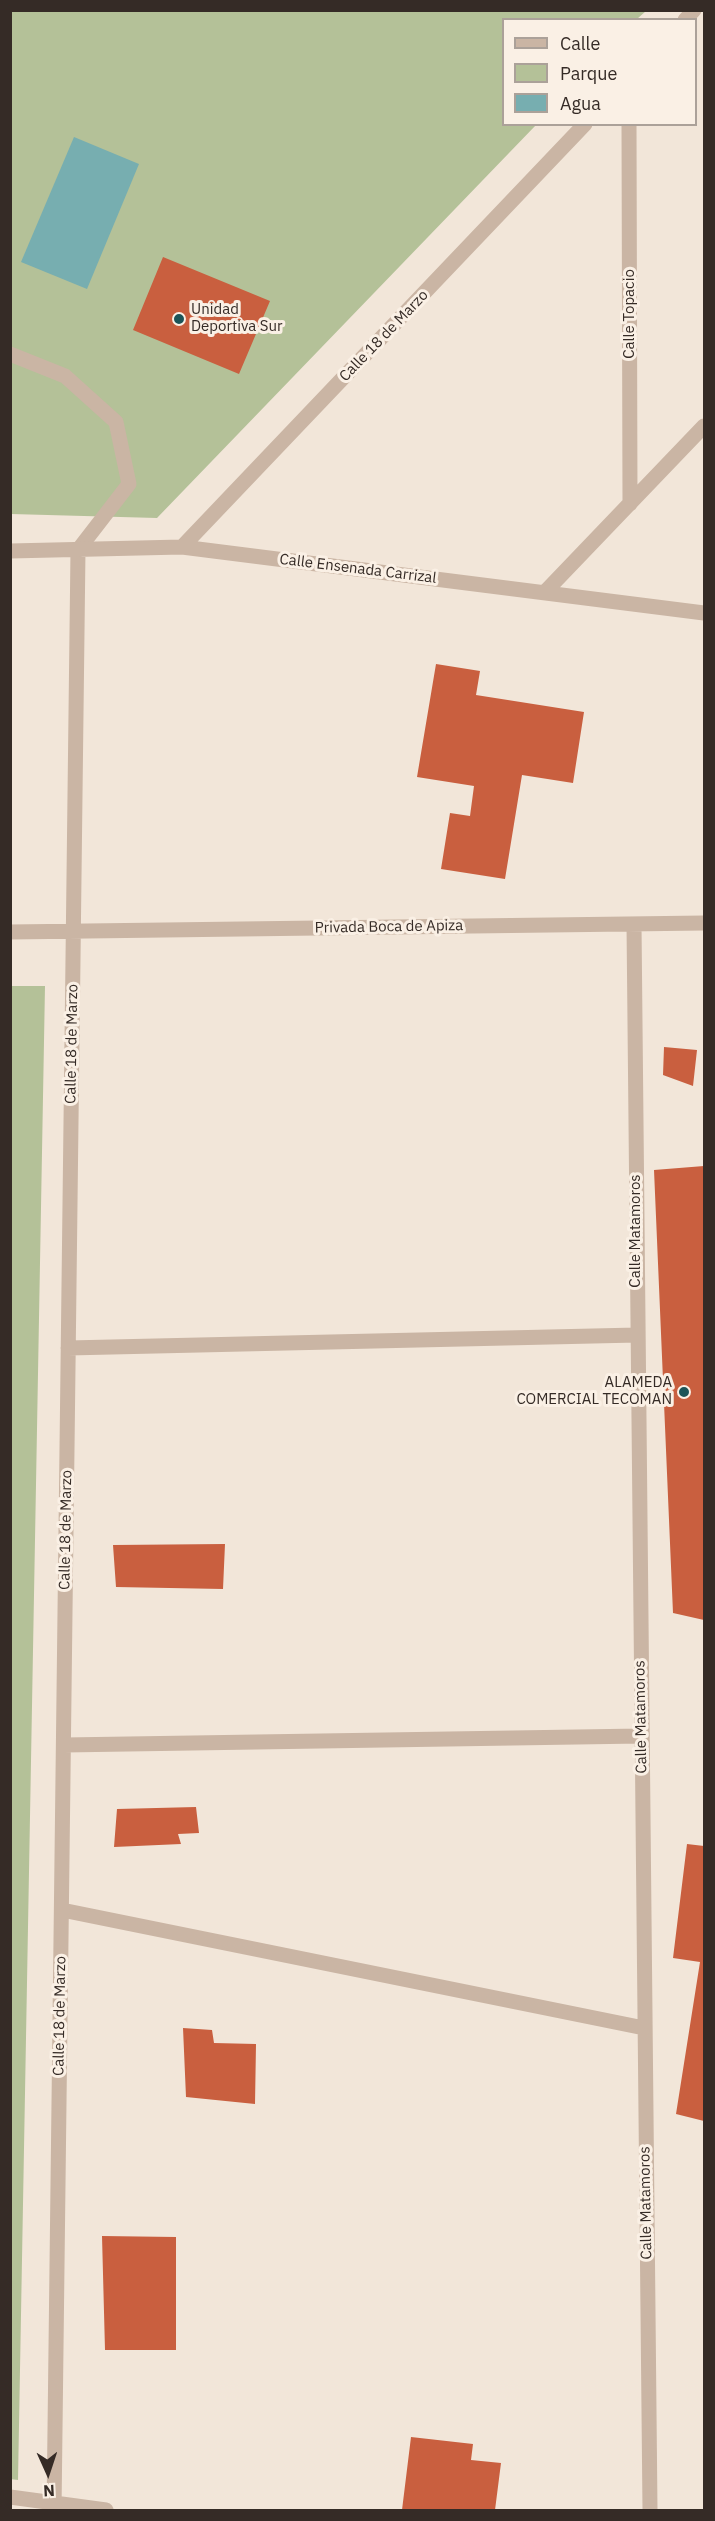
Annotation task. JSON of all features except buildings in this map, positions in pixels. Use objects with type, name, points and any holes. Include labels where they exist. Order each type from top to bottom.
[{"type":"street","name":"Calle 18 de Marzo","points":[[183,547],[583,126]]},
{"type":"street","name":"Calle Topacio","points":[[629,126],[630,504]]},
{"type":"street","points":[[10,354],[65,376],[116,422],[129,484],[78,550]]},
{"type":"street","points":[[545,592],[705,426]]},
{"type":"street","name":"Calle Ensenada Carrizal","points":[[10,551],[183,547],[705,613]]},
{"type":"street","name":"Calle 18 de Marzo","points":[[54,2507],[78,550]]},
{"type":"street","name":"Privada Boca de Apiza","points":[[10,932],[705,923]]},
{"type":"street","name":"Calle Matamoros","points":[[634,924],[650,2511]]},
{"type":"street","points":[[68,1348],[637,1335]]},
{"type":"street","points":[[64,1745],[641,1736]]},
{"type":"street","points":[[62,1910],[644,2028]]},
{"type":"street","points":[[10,2496],[54,2507],[106,2511]]},
{"type":"green space","name":"Unidad Deportiva Sur","points":[[11,11],[646,11],[638,18],[502,18],[502,126],[535,126],[157,518],[11,514]]},
{"type":"green space","points":[[11,986],[45,986],[18,2480],[10,2479]]},
{"type":"water","points":[[74,137],[139,164],[87,289],[21,262]]},
{"type":"place","name":"Unidad Deportiva Sur","points":[[179,319]]},
{"type":"place","name":"ALAMEDA COMERCIAL TECOMAN","points":[[684,1392]]}]
